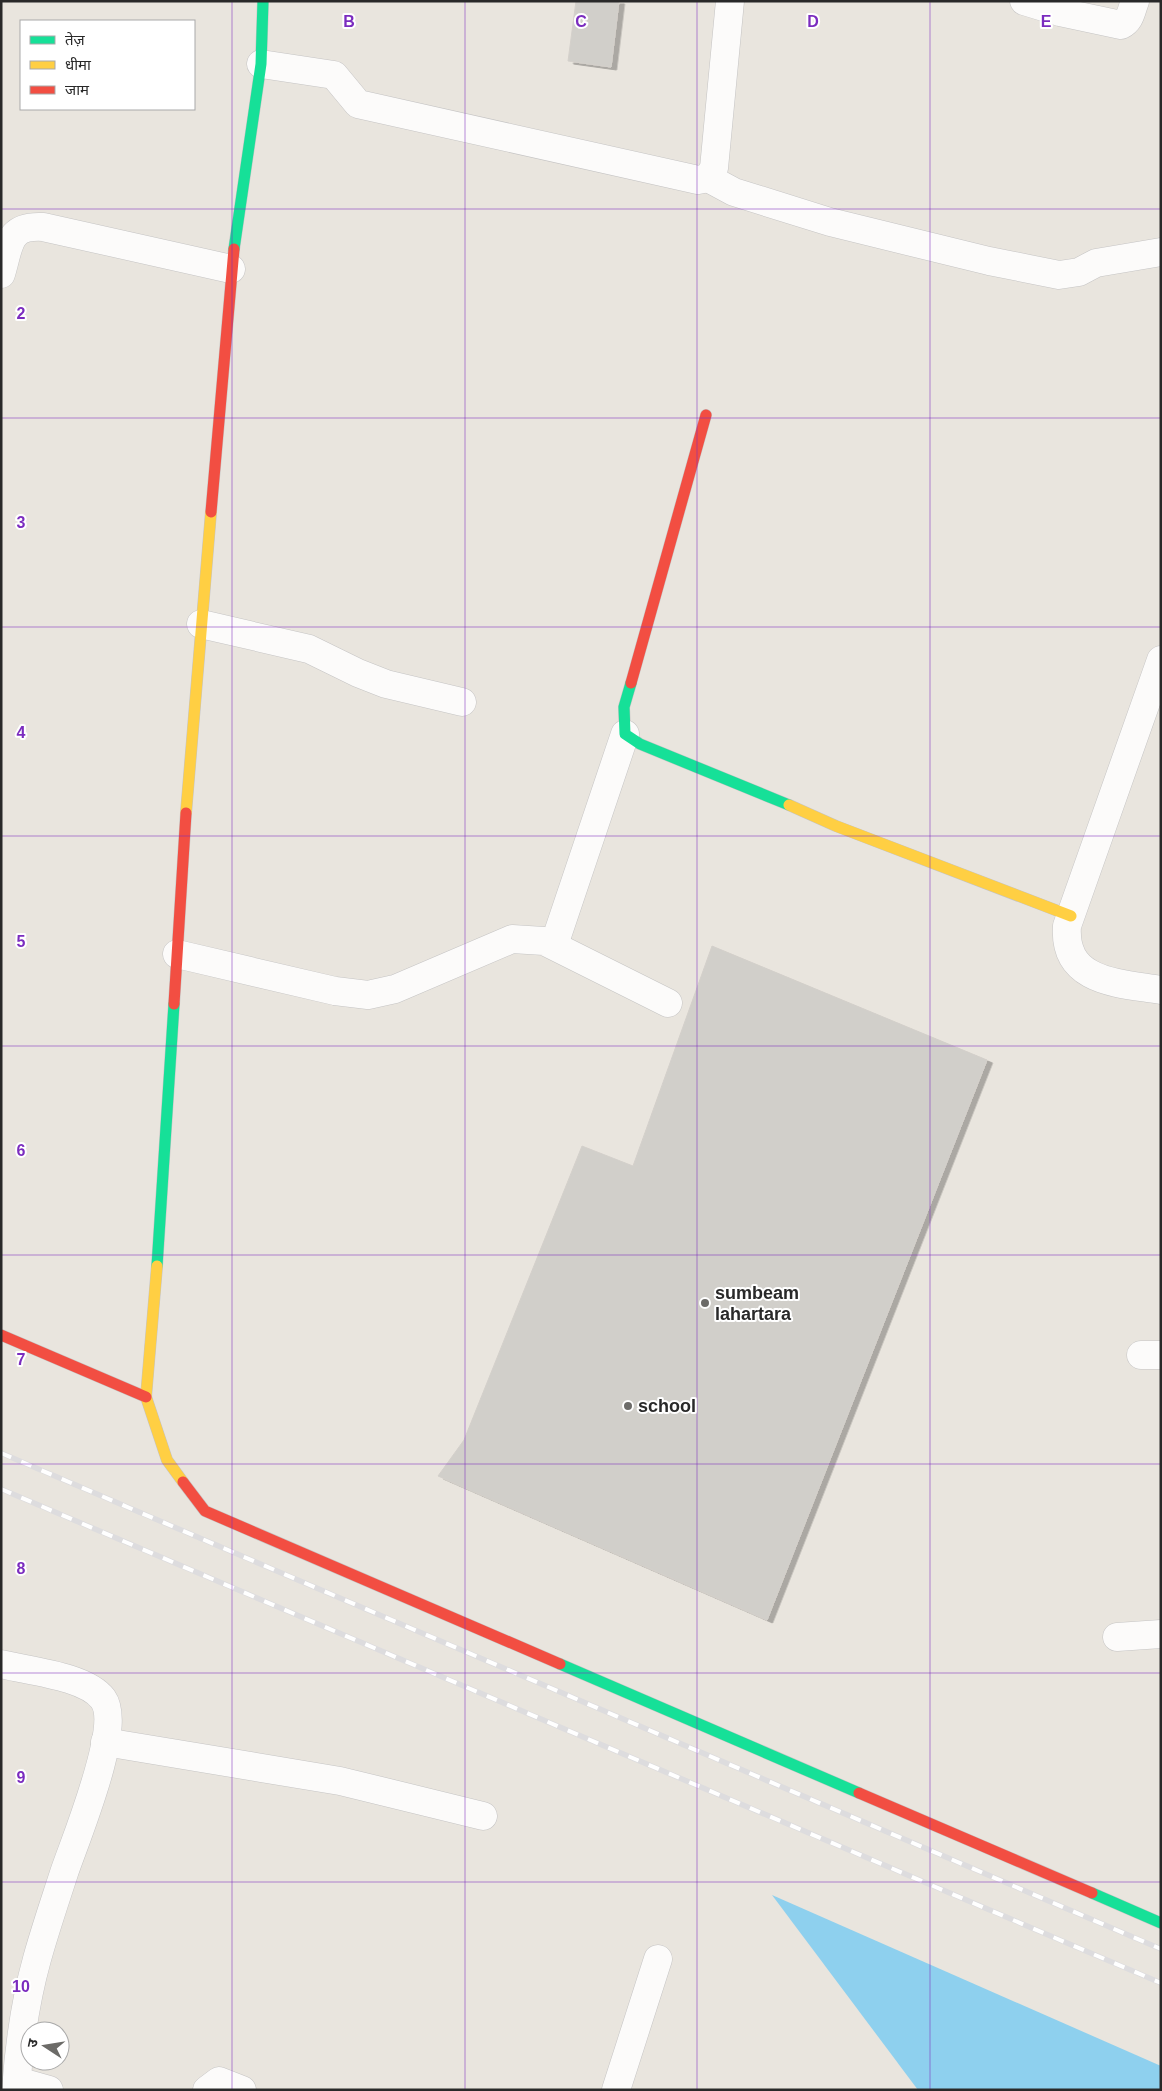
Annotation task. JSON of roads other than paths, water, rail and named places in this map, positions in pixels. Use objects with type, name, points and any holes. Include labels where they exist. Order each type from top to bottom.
[{"type":"street","points":[[263,1],[262,64],[231,269],[225,361],[190,748],[162,1200],[146,1396],[167,1460],[204,1512],[1161,1922]]},
{"type":"street","points":[[708,178],[714,168],[730,1]]},
{"type":"street","points":[[1024,1],[1060,12],[1121,25],[1127,22],[1132,14],[1135,1]]},
{"type":"street","points":[[262,64],[334,75],[358,104],[687,179],[698,180],[708,178],[734,192],[830,222],[1058,275],[1078,272],[1096,263],[1161,252]]},
{"type":"street","points":[[1,274],[13,237],[24,227],[31,226],[43,226],[231,269]]},
{"type":"street","points":[[554,945],[625,734],[622,722],[624,707],[706,415]]},
{"type":"street","points":[[201,624],[309,650],[386,684],[462,702]]},
{"type":"street","points":[[1161,660],[1067,926],[1066,940],[1075,963],[1097,978],[1161,990]]},
{"type":"street","points":[[625,734],[640,744],[747,786],[836,826],[1071,916]]},
{"type":"street","points":[[177,954],[335,991],[368,995],[395,988],[512,939],[544,941],[668,1002]]},
{"type":"street","points":[[1,1335],[146,1396]]},
{"type":"street","points":[[1117,1637],[1161,1634]]},
{"type":"street","points":[[1,1664],[74,1681],[94,1689],[104,1700],[108,1713],[105,1742],[87,1811],[65,1872],[37,1961],[18,2056],[17,2086],[49,2090]]},
{"type":"street","points":[[105,1742],[340,1781],[483,1816]]},
{"type":"street","points":[[616,2090],[658,1959]]},
{"type":"street","points":[[207,2090],[219,2082],[242,2090]]},
{"type":"water","points":[[772,1895],[1161,2066],[1161,2090],[918,2090]]},
{"type":"railway","points":[[1,1453],[1161,1949]]},
{"type":"railway","points":[[1,1489],[1161,1983]]},
{"type":"place","name":"sumbeam lahartara","points":[[705,1303]]},
{"type":"place","name":"school","points":[[628,1406]]}]
